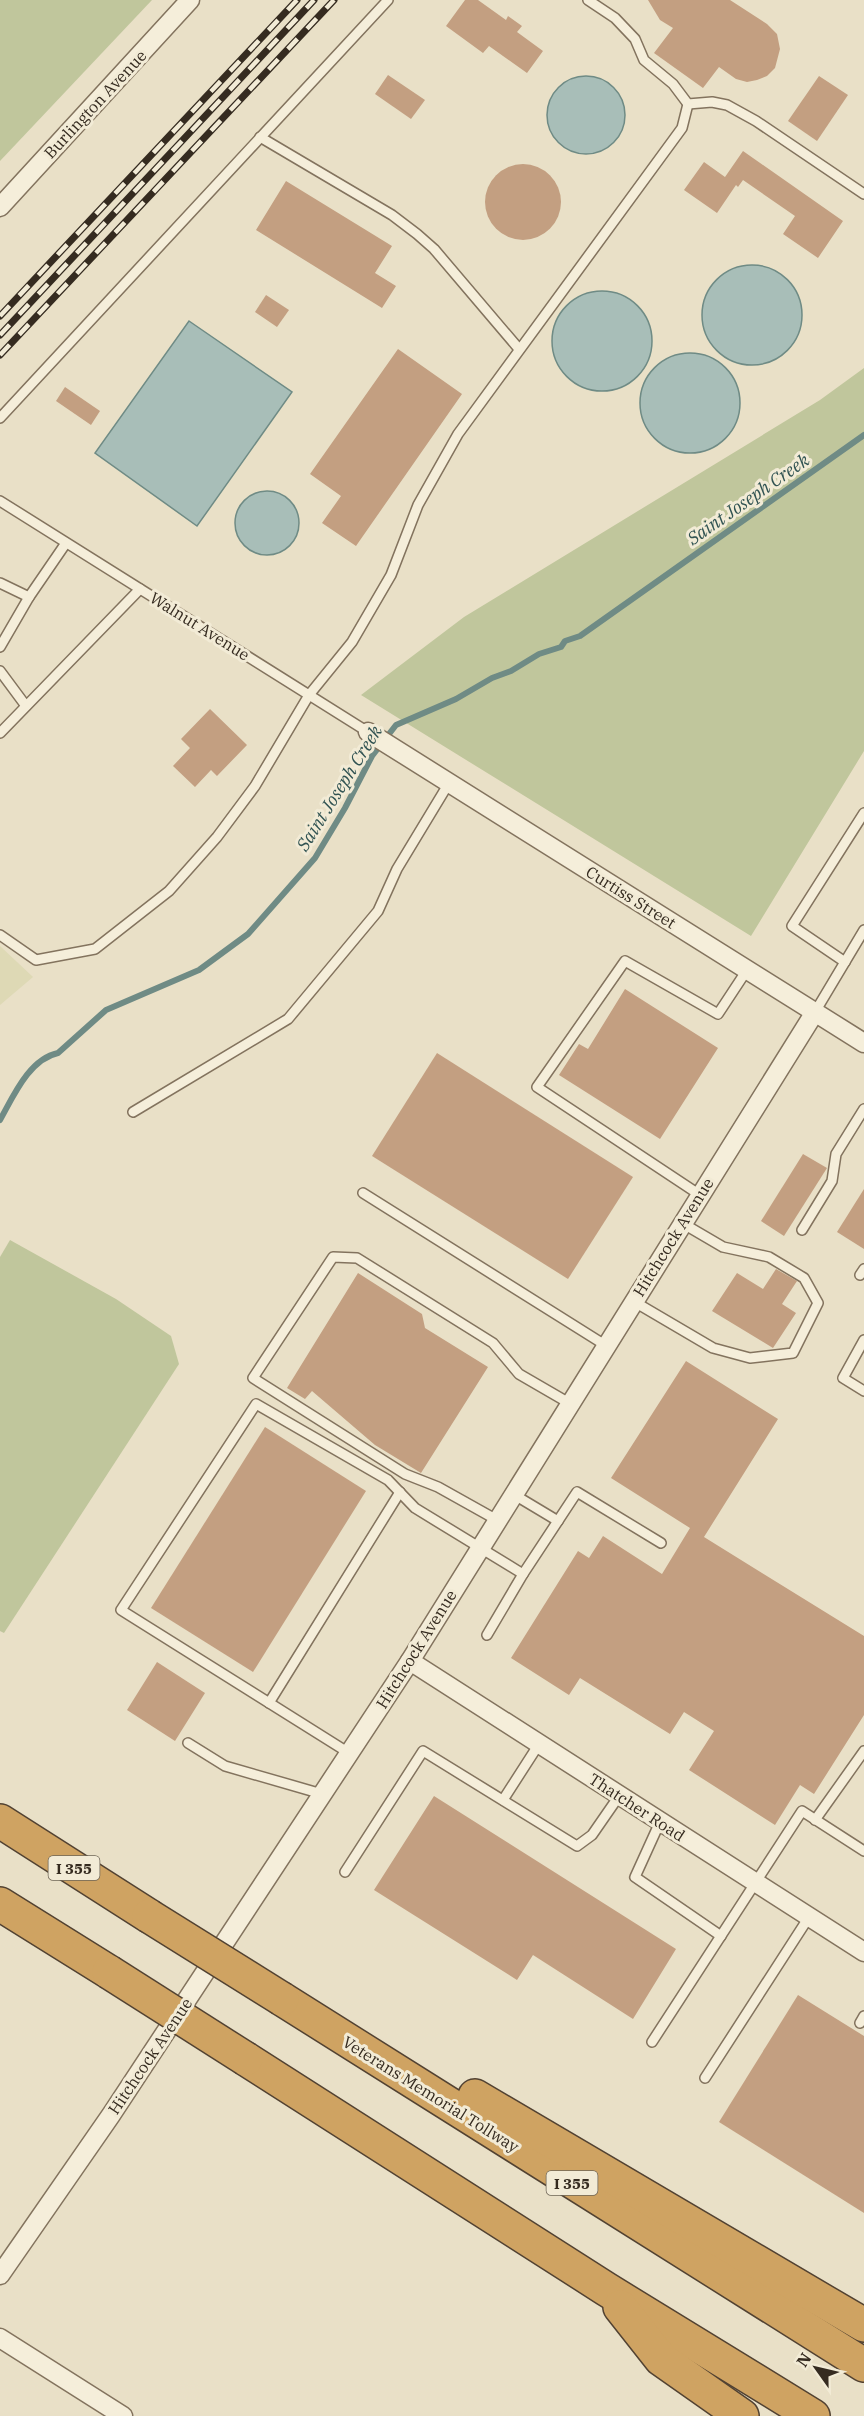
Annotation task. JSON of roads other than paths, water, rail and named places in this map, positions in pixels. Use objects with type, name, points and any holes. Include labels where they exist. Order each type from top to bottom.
[{"type":"highway","name":"Veterans Memorial Tollway","points":[[0,1821],[864,2365]]},
{"type":"highway","points":[[0,1904],[606,2289],[813,2416]]},
{"type":"highway","points":[[332,2031],[413,2060],[864,2325]]},
{"type":"highway","points":[[606,2289],[661,2359],[742,2416]]},
{"type":"street","name":"Burlington Avenue","points":[[0,207],[190,0]]},
{"type":"street","name":"Walnut Avenue","points":[[368,732],[399,752]]},
{"type":"street","name":"Curtiss Street","points":[[399,752],[864,1043]]},
{"type":"street","name":"Hitchcock Avenue","points":[[2,2269],[111,2115],[410,1661],[605,1345],[815,1012]]},
{"type":"street","name":"Thatcher Road","points":[[410,1661],[864,1952]]},
{"type":"street","points":[[0,2338],[123,2416]]},
{"type":"lane","points":[[0,418],[388,0]]},
{"type":"lane","points":[[588,0],[615,18],[635,39],[644,60],[673,84],[688,104]]},
{"type":"lane","points":[[688,104],[712,102],[728,105],[756,121],[864,194]]},
{"type":"lane","points":[[0,935],[36,960],[95,949],[169,891],[217,837],[255,786],[309,695],[352,642],[391,575],[418,505],[458,434],[682,128],[688,104]]},
{"type":"lane","points":[[260,137],[392,215],[417,234],[434,249],[519,349]]},
{"type":"lane","name":"Walnut Avenue","points":[[0,501],[368,732]]},
{"type":"lane","points":[[0,647],[29,597],[66,543]]},
{"type":"lane","points":[[0,583],[29,597]]},
{"type":"lane","points":[[0,733],[140,589]]},
{"type":"lane","points":[[0,671],[26,706]]},
{"type":"lane","points":[[133,1112],[288,1019],[378,911],[397,869],[449,783]]},
{"type":"lane","points":[[845,962],[792,926],[864,813]]},
{"type":"lane","points":[[815,1012],[864,930]]},
{"type":"lane","points":[[700,1195],[537,1088],[625,961],[718,1014],[747,970]]},
{"type":"lane","points":[[802,1230],[832,1181],[836,1154],[864,1108]]},
{"type":"lane","points":[[363,1193],[605,1345]]},
{"type":"lane","points":[[633,1301],[713,1348],[750,1358],[794,1353],[818,1303],[804,1278],[769,1257],[723,1246],[682,1223]]},
{"type":"lane","points":[[497,1520],[438,1487],[405,1474],[253,1378],[333,1257],[357,1258],[493,1343],[519,1374],[569,1403]]},
{"type":"lane","points":[[864,1340],[843,1378],[864,1390]]},
{"type":"lane","points":[[349,1753],[121,1610],[256,1404],[388,1480],[415,1508],[523,1574]]},
{"type":"lane","points":[[269,1703],[400,1492]]},
{"type":"lane","points":[[487,1635],[523,1574],[577,1492],[661,1543]]},
{"type":"lane","points":[[513,1494],[558,1521]]},
{"type":"lane","points":[[188,1743],[225,1766],[322,1794]]},
{"type":"lane","points":[[503,1800],[539,1744]]},
{"type":"lane","points":[[345,1872],[423,1751],[577,1846],[592,1835],[620,1796]]},
{"type":"lane","points":[[815,1820],[864,1751]]},
{"type":"lane","points":[[652,2042],[802,1811],[864,1851]]},
{"type":"lane","points":[[660,1822],[635,1877],[721,1936]]},
{"type":"lane","points":[[705,2078],[809,1917]]},
{"type":"water","points":[[586,76],[601,79],[618,93],[625,115],[622,130],[608,147],[586,154],[571,151],[554,137],[547,115],[550,100],[564,83]]},
{"type":"water","points":[[752,265],[780,273],[794,287],[802,315],[794,343],[780,357],[752,365],[724,357],[710,343],[702,315],[710,287],[724,273]]},
{"type":"water","points":[[602,291],[621,295],[637,306],[648,322],[652,341],[648,360],[637,376],[621,387],[602,391],[583,387],[567,376],[556,360],[552,341],[556,322],[567,306],[583,295]]},
{"type":"water","points":[[189,321],[292,392],[197,526],[95,453]]},
{"type":"water","points":[[690,353],[709,357],[725,368],[736,384],[740,403],[736,422],[725,438],[709,449],[690,453],[671,449],[655,438],[644,422],[640,403],[644,384],[655,368],[671,357]]},
{"type":"water","points":[[267,491],[285,497],[293,505],[299,523],[293,541],[285,549],[267,555],[249,549],[241,541],[235,523],[241,505],[249,497]]},
{"type":"waterway","name":"Saint Joseph Creek","points":[[0,1120],[16,1090],[30,1071],[48,1057],[58,1053],[106,1010],[199,970],[248,934],[315,858],[372,756],[396,725],[456,699],[539,654],[561,647],[565,641],[580,636],[864,435]]},
{"type":"railway","points":[[0,316],[297,0]]},
{"type":"railway","points":[[0,335],[314,0]]},
{"type":"railway","points":[[0,355],[334,0]]}]
